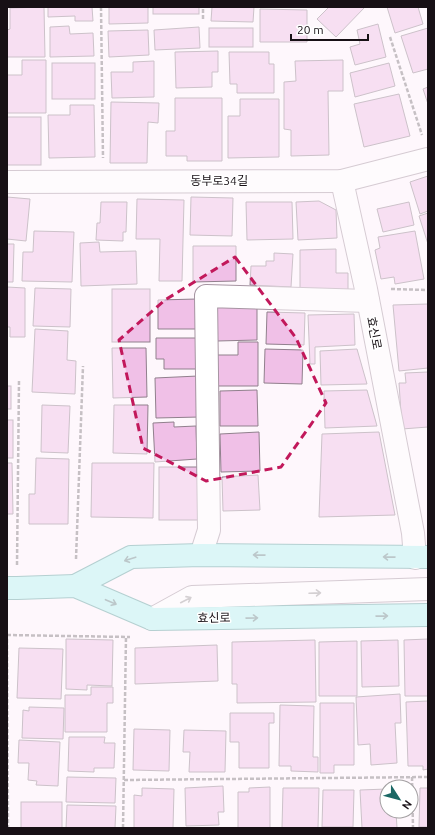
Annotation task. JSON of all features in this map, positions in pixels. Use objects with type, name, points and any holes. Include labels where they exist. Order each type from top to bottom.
[{"type":"main road","points":[[75,586],[130,557],[201,554],[422,557]]},
{"type":"main road","name":"효신로","points":[[12,588],[75,586],[144,616],[428,615]]},
{"type":"street","name":"동부로34길","points":[[7,182],[342,181],[426,150]]},
{"type":"street","name":"효신로","points":[[342,181],[367,295],[413,533],[422,557]]},
{"type":"street","points":[[201,554],[209,530],[206,296],[367,295]]},
{"type":"street","points":[[144,616],[192,597],[428,589]]},
{"type":"path","points":[[101,7],[103,182]]},
{"type":"path","points":[[203,19],[204,7]]},
{"type":"path","points":[[390,37],[426,150]]},
{"type":"path","points":[[367,295],[428,290]]},
{"type":"path","points":[[75,586],[83,366]]},
{"type":"path","points":[[12,588],[19,380]]},
{"type":"path","points":[[123,828],[126,635],[144,616]]},
{"type":"path","points":[[7,639],[8,828]]},
{"type":"path","points":[[412,777],[413,828]]},
{"type":"path","points":[[124,780],[428,777]]},
{"type":"highlighted area","points":[[235,257],[296,338],[326,403],[281,467],[206,481],[143,448],[119,340],[165,300]]},
{"type":"building","points":[[44,7],[45,57],[7,57],[7,30],[10,29],[10,8]]},
{"type":"building","points":[[48,7],[92,7],[93,21],[75,21],[75,16],[48,17]]},
{"type":"building","points":[[109,7],[148,7],[148,23],[109,24]]},
{"type":"building","points":[[153,7],[199,7],[199,14],[153,14]]},
{"type":"building","points":[[212,7],[254,7],[253,22],[211,21]]},
{"type":"building","points":[[329,7],[365,7],[336,37],[317,19]]},
{"type":"building","points":[[387,7],[418,7],[423,24],[395,33]]},
{"type":"building","points":[[260,9],[307,10],[307,42],[260,42]]},
{"type":"building","points":[[378,24],[386,57],[355,65],[350,47],[360,44],[357,30]]},
{"type":"building","points":[[69,26],[70,34],[93,33],[94,56],[50,57],[50,27]]},
{"type":"building","points":[[199,27],[200,48],[155,50],[154,30]]},
{"type":"building","points":[[209,28],[253,28],[253,47],[209,47]]},
{"type":"building","points":[[428,28],[428,69],[413,73],[401,36]]},
{"type":"building","points":[[148,30],[149,55],[109,57],[108,31]]},
{"type":"building","points":[[218,51],[218,72],[212,72],[212,87],[176,88],[175,52]]},
{"type":"building","points":[[229,52],[269,52],[269,64],[274,64],[274,93],[237,93],[237,84],[230,84]]},
{"type":"building","points":[[22,60],[46,60],[46,113],[7,113],[7,75],[22,75]]},
{"type":"building","points":[[343,60],[343,91],[328,91],[329,155],[291,156],[291,130],[284,129],[284,82],[296,81],[295,61]]},
{"type":"building","points":[[154,61],[154,97],[112,98],[111,72],[133,72],[133,62]]},
{"type":"building","points":[[52,63],[95,63],[95,99],[52,99]]},
{"type":"building","points":[[389,63],[395,86],[355,97],[350,73]]},
{"type":"building","points":[[428,87],[428,104],[423,89]]},
{"type":"building","points":[[399,94],[410,136],[364,147],[354,104]]},
{"type":"building","points":[[175,98],[222,98],[222,161],[187,161],[187,156],[166,156],[166,131],[175,131]]},
{"type":"building","points":[[240,99],[279,99],[279,157],[228,158],[228,116],[240,116]]},
{"type":"building","points":[[111,102],[159,103],[158,123],[148,122],[147,163],[110,163]]},
{"type":"building","points":[[70,105],[94,105],[95,157],[49,158],[48,115],[70,115]]},
{"type":"building","points":[[7,117],[41,117],[41,165],[7,165]]},
{"type":"building","points":[[428,176],[428,211],[420,214],[410,182]]},
{"type":"building","points":[[7,197],[30,199],[26,241],[7,239]]},
{"type":"building","points":[[191,197],[233,198],[232,236],[190,235]]},
{"type":"building","points":[[137,199],[184,200],[182,281],[159,281],[160,239],[136,239]]},
{"type":"building","points":[[319,201],[336,210],[337,238],[298,240],[296,202]]},
{"type":"building","points":[[101,202],[127,202],[126,232],[123,232],[123,241],[96,240],[97,223],[100,223]]},
{"type":"building","points":[[246,202],[292,202],[293,239],[247,240]]},
{"type":"building","points":[[409,202],[414,225],[383,232],[377,209]]},
{"type":"building","points":[[428,213],[428,244],[419,216]]},
{"type":"building","points":[[34,231],[74,232],[72,282],[22,281],[23,252],[33,252]]},
{"type":"building","points":[[415,231],[424,279],[395,284],[394,277],[381,279],[375,250],[380,248],[378,237]]},
{"type":"building","points":[[99,242],[100,252],[136,251],[137,284],[81,286],[80,243]]},
{"type":"building","points":[[7,244],[14,244],[13,282],[7,282]]},
{"type":"building","points":[[193,246],[236,246],[236,281],[193,282]]},
{"type":"building","points":[[336,249],[336,273],[348,273],[348,290],[300,291],[300,250]]},
{"type":"building","points":[[274,253],[293,254],[291,287],[250,285],[251,266],[266,266],[266,261],[274,261]]},
{"type":"building","points":[[7,287],[25,288],[25,337],[10,337],[10,327],[7,327]]},
{"type":"building","points":[[35,288],[71,289],[70,327],[33,326]]},
{"type":"building","points":[[112,289],[150,289],[150,342],[112,342]]},
{"type":"building","points":[[197,299],[197,329],[158,329],[158,300]]},
{"type":"building","points":[[428,304],[428,368],[399,371],[393,305]]},
{"type":"building","points":[[257,306],[257,340],[217,341],[216,307]]},
{"type":"building","points":[[267,312],[305,313],[304,345],[266,344]]},
{"type":"building","points":[[354,314],[355,345],[315,347],[315,364],[310,364],[308,315]]},
{"type":"building","points":[[35,329],[68,331],[67,360],[76,361],[75,394],[32,392]]},
{"type":"building","points":[[156,338],[198,338],[198,369],[164,369],[164,359],[156,359]]},
{"type":"building","points":[[238,342],[258,342],[258,386],[215,386],[215,355],[238,355]]},
{"type":"building","points":[[112,348],[146,348],[147,397],[113,398]]},
{"type":"building","points":[[265,349],[303,350],[302,384],[264,383]]},
{"type":"building","points":[[357,349],[367,384],[321,385],[320,351]]},
{"type":"building","points":[[428,372],[428,427],[402,429],[399,383],[406,383],[405,373]]},
{"type":"building","points":[[198,376],[200,417],[156,418],[155,378]]},
{"type":"building","points":[[7,386],[11,386],[11,409],[7,409]]},
{"type":"building","points":[[257,390],[258,426],[220,426],[220,391]]},
{"type":"building","points":[[367,390],[377,426],[325,428],[324,391]]},
{"type":"building","points":[[42,405],[70,406],[68,453],[41,452]]},
{"type":"building","points":[[114,405],[148,405],[147,454],[113,453]]},
{"type":"building","points":[[7,420],[13,420],[13,458],[7,458]]},
{"type":"building","points":[[174,422],[174,427],[196,426],[197,459],[155,462],[153,423]]},
{"type":"building","points":[[259,432],[260,471],[221,472],[220,434]]},
{"type":"building","points":[[379,432],[395,515],[319,517],[322,434]]},
{"type":"building","points":[[36,458],[69,459],[68,524],[29,524],[29,494],[35,494]]},
{"type":"building","points":[[7,463],[12,463],[13,514],[7,514]]},
{"type":"building","points":[[92,463],[154,463],[153,518],[91,517]]},
{"type":"building","points":[[159,467],[199,467],[199,520],[159,520]]},
{"type":"building","points":[[258,475],[260,510],[223,511],[222,477]]},
{"type":"building","points":[[66,639],[113,640],[112,686],[87,685],[87,690],[66,689]]},
{"type":"building","points":[[428,639],[428,696],[405,696],[404,640]]},
{"type":"building","points":[[315,640],[316,702],[237,703],[237,684],[232,684],[232,642]]},
{"type":"building","points":[[398,640],[399,686],[362,687],[361,641]]},
{"type":"building","points":[[357,641],[357,696],[319,696],[319,642]]},
{"type":"building","points":[[217,645],[218,681],[135,684],[135,648]]},
{"type":"building","points":[[19,648],[63,649],[61,699],[17,698]]},
{"type":"building","points":[[91,687],[113,687],[113,703],[107,703],[107,732],[65,732],[65,695],[91,695]]},
{"type":"building","points":[[400,694],[401,723],[395,723],[397,763],[371,765],[370,744],[358,745],[356,697]]},
{"type":"building","points":[[428,701],[428,769],[423,770],[423,766],[408,766],[406,702]]},
{"type":"building","points":[[320,703],[354,703],[354,765],[334,765],[334,773],[320,773]]},
{"type":"building","points":[[280,705],[314,706],[313,757],[318,757],[318,772],[291,771],[291,766],[279,766]]},
{"type":"building","points":[[29,707],[64,708],[63,739],[22,738],[23,710],[29,711]]},
{"type":"building","points":[[230,713],[274,713],[274,723],[269,723],[269,768],[239,768],[239,742],[230,742]]},
{"type":"building","points":[[134,729],[170,730],[169,771],[133,770]]},
{"type":"building","points":[[184,730],[226,731],[225,772],[189,772],[190,752],[183,752]]},
{"type":"building","points":[[69,737],[105,737],[104,743],[115,743],[114,768],[94,768],[94,772],[68,771]]},
{"type":"building","points":[[19,740],[60,742],[58,786],[36,785],[37,781],[28,780],[29,763],[18,763]]},
{"type":"building","points":[[67,777],[116,778],[115,803],[66,802]]},
{"type":"building","points":[[223,786],[224,812],[218,812],[219,825],[186,826],[185,788]]},
{"type":"building","points":[[270,787],[270,828],[238,828],[238,792],[249,792],[249,788]]},
{"type":"building","points":[[142,788],[174,789],[173,828],[134,828],[134,795],[142,796]]},
{"type":"building","points":[[283,788],[319,788],[318,828],[282,828]]},
{"type":"building","points":[[420,788],[428,788],[428,827],[419,827]]},
{"type":"building","points":[[379,789],[379,819],[396,819],[397,828],[362,828],[360,790]]},
{"type":"building","points":[[323,790],[354,790],[353,827],[322,827]]},
{"type":"building","points":[[21,802],[62,802],[62,828],[21,828]]},
{"type":"building","points":[[67,805],[116,806],[115,828],[66,828]]}]
